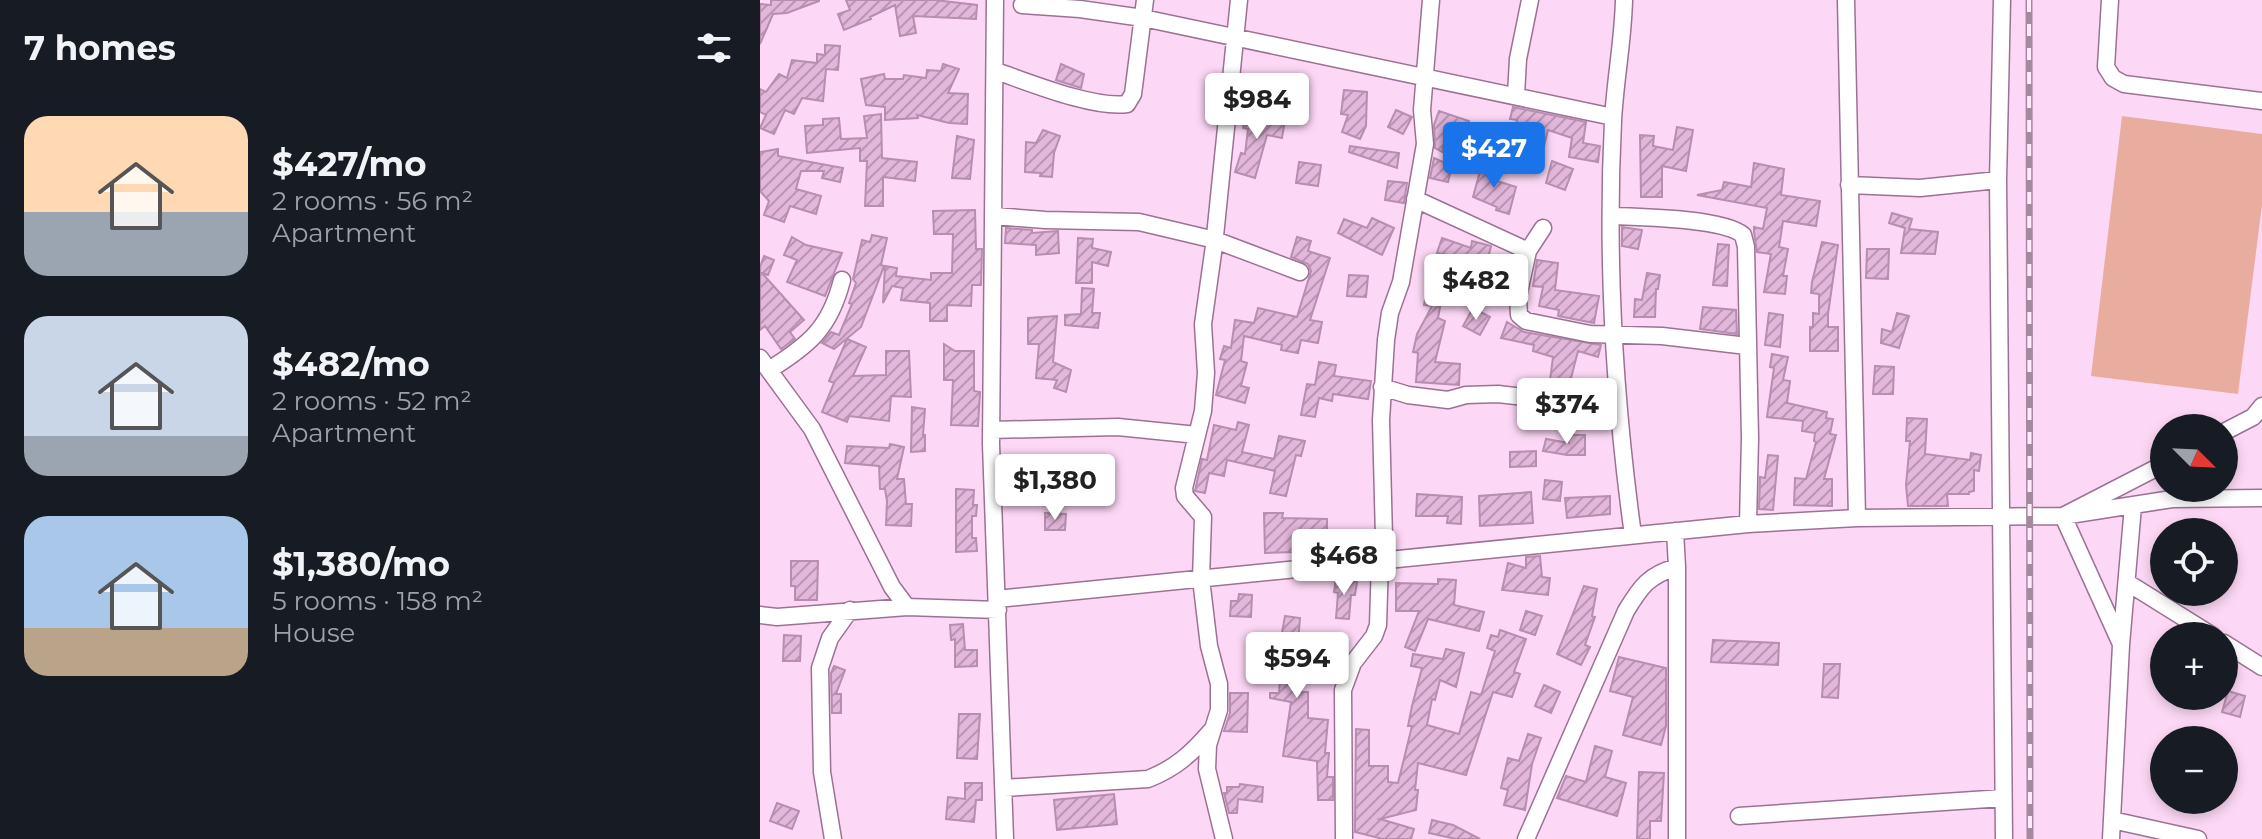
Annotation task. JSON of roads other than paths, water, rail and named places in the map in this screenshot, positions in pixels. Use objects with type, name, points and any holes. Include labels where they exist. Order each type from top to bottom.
[{"type":"street","points":[[995,0],[991,430],[1005,839]]},
{"type":"street","points":[[996,71],[1111,105],[1127,104],[1133,94],[1145,0]]},
{"type":"street","points":[[1224,839],[1207,769],[1208,745],[1219,710],[1219,684],[1209,646],[1201,579],[1203,517],[1185,496],[1184,488],[1203,411],[1206,373],[1203,324],[1215,240],[1239,0]]},
{"type":"street","points":[[1344,839],[1343,690],[1353,663],[1374,636],[1378,625],[1380,561],[1384,538],[1382,387],[1390,313],[1401,282],[1425,144],[1423,77],[1431,0]]},
{"type":"street","points":[[1516,95],[1518,59],[1530,0]]},
{"type":"street","points":[[1624,0],[1613,117],[1612,336],[1618,424],[1633,535]]},
{"type":"street","points":[[1846,0],[1857,518]]},
{"type":"street","points":[[2002,0],[1998,180],[2004,839]]},
{"type":"street","points":[[2110,0],[2106,67],[2113,78],[2124,84],[2262,101]]},
{"type":"street","points":[[995,31],[1024,2],[1080,9],[1143,18],[1613,117]]},
{"type":"street","points":[[1849,185],[1920,188],[1998,180]]},
{"type":"street","points":[[1415,199],[1528,251]]},
{"type":"street","points":[[994,216],[1139,222],[1215,240],[1300,272]]},
{"type":"street","points":[[1611,216],[1728,227],[1743,235],[1746,247],[1750,438],[1748,524]]},
{"type":"street","points":[[1543,228],[1528,251],[1518,297],[1519,315],[1526,321],[1612,336],[1662,336],[1747,346]]},
{"type":"street","points":[[842,280],[833,307],[815,337],[799,351],[764,364],[812,429],[892,587],[907,607]]},
{"type":"street","points":[[1382,387],[1434,399],[1498,394],[1532,398]]},
{"type":"street","points":[[2238,425],[2253,417],[2262,406]]},
{"type":"street","points":[[991,430],[1104,427],[1197,435]]},
{"type":"street","points":[[2063,516],[2150,471]]},
{"type":"street","points":[[760,615],[777,617],[850,610],[997,604],[1201,579],[1748,524],[1857,518],[2063,516],[2172,499],[2262,498]]},
{"type":"street","points":[[2111,839],[2121,645],[2133,506]]},
{"type":"street","points":[[2063,516],[2121,645]]},
{"type":"street","points":[[1675,531],[1677,839]]},
{"type":"street","points":[[1526,839],[1626,611],[1640,586],[1659,572],[1677,567]]},
{"type":"street","points":[[2128,583],[2191,622]]},
{"type":"street","points":[[833,839],[822,772],[820,668],[830,638],[850,610]]},
{"type":"street","points":[[2238,652],[2262,667]]},
{"type":"street","points":[[1004,788],[1148,779],[1167,772],[1186,759],[1212,730]]},
{"type":"street","points":[[1739,816],[2003,798]]},
{"type":"street","points":[[2112,820],[2198,839]]},
{"type":"railway","points":[[2029,0],[2030,839]]}]
